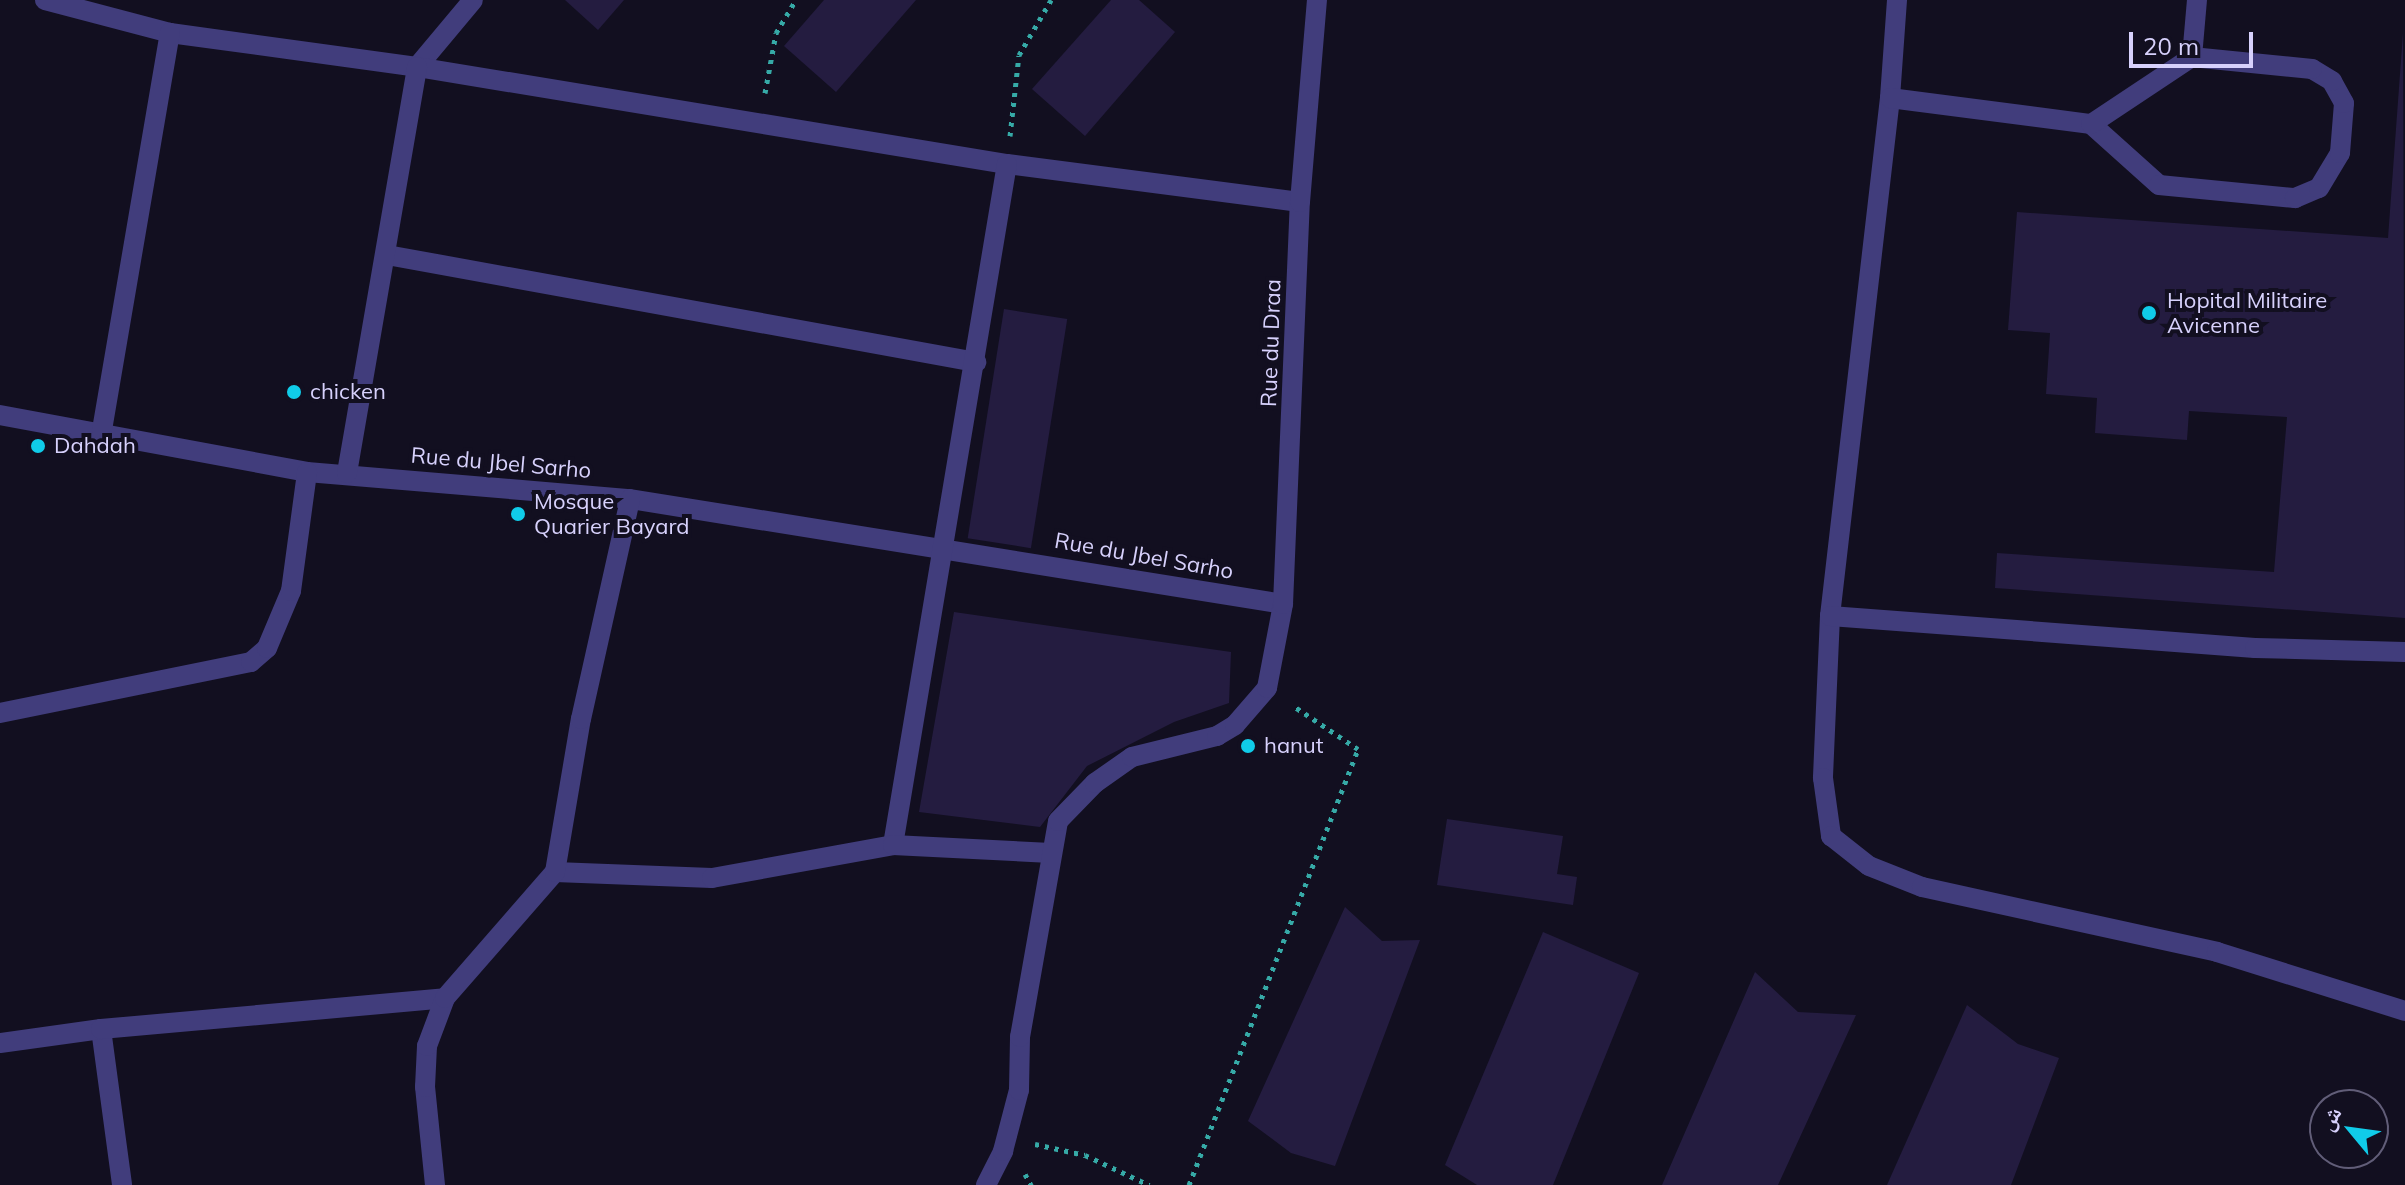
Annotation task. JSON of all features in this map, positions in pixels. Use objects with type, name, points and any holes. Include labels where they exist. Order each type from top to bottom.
[{"type":"street","points":[[45,0],[170,33],[417,67],[1007,164],[1300,202]]},
{"type":"street","points":[[347,473],[417,67],[473,0]]},
{"type":"street","name":"Rue du Draa","points":[[1267,688],[1283,604],[1300,202],[1317,0]]},
{"type":"street","points":[[1897,0],[1890,98],[1830,616],[1823,778],[1831,836],[1869,866],[1922,887],[2217,952],[2405,1011]]},
{"type":"street","points":[[2192,57],[2197,0]]},
{"type":"street","points":[[102,430],[170,33]]},
{"type":"street","points":[[1890,98],[2091,124],[2159,185],[2295,198],[2319,188],[2340,153],[2344,103],[2332,81],[2312,69],[2280,62],[2192,57],[2135,90],[2091,124]]},
{"type":"street","points":[[893,845],[1007,164]]},
{"type":"street","points":[[387,255],[976,362]]},
{"type":"street","name":"Rue du Jbel Sarho","points":[[0,415],[102,430],[307,472],[630,499],[944,546],[1283,604]]},
{"type":"street","points":[[0,713],[251,662],[267,648],[287,606],[307,472]]},
{"type":"street","points":[[435,1185],[425,1087],[427,1046],[445,998],[555,872],[581,719],[630,499]]},
{"type":"street","points":[[1830,616],[2255,648],[2405,652]]},
{"type":"street","points":[[986,1185],[1006,1138],[1019,1090],[1020,1037],[1058,821],[1095,783],[1132,757],[1217,736],[1235,725],[1267,688]]},
{"type":"street","points":[[555,872],[712,878],[893,845],[1051,853]]},
{"type":"street","points":[[0,1043],[101,1029],[445,998]]},
{"type":"street","points":[[101,1029],[122,1185]]},
{"type":"path","points":[[760,124],[776,33],[796,0]]},
{"type":"path","points":[[1007,164],[1019,55],[1051,0]]},
{"type":"path","points":[[1189,1185],[1358,749],[1267,688]]},
{"type":"path","points":[[1006,1138],[1085,1155],[1149,1185]]},
{"type":"building","points":[[565,0],[624,0],[598,30]]},
{"type":"building","points":[[824,0],[916,0],[836,92],[784,46]]},
{"type":"building","points":[[1111,0],[1139,0],[1175,32],[1085,136],[1032,89]]},
{"type":"building","points":[[2403,33],[2405,618],[1995,588],[1997,553],[2274,572],[2287,417],[2189,411],[2187,440],[2095,433],[2097,398],[2046,394],[2050,333],[2008,330],[2017,212],[2388,238]]},
{"type":"building","points":[[1004,309],[1067,319],[1031,548],[968,538]]},
{"type":"building","points":[[954,612],[1231,652],[1229,703],[1174,722],[1087,766],[1040,827],[919,812]]},
{"type":"building","points":[[1447,819],[1563,836],[1557,874],[1577,877],[1573,905],[1437,885]]},
{"type":"building","points":[[1345,907],[1382,941],[1420,940],[1335,1166],[1291,1153],[1248,1121]]},
{"type":"building","points":[[1543,932],[1639,973],[1553,1185],[1477,1185],[1445,1165]]},
{"type":"building","points":[[1755,972],[1798,1012],[1856,1015],[1778,1185],[1662,1185]]},
{"type":"building","points":[[1967,1005],[2018,1044],[2059,1058],[2011,1185],[1887,1185]]},
{"type":"place","name":"Hopital Militaire Avicenne","points":[[2149,313]]},
{"type":"place","name":"chicken","points":[[294,392]]},
{"type":"place","name":"Dahdah","points":[[38,446]]},
{"type":"place","name":"Mosque Quarier Bayard","points":[[518,514]]},
{"type":"place","name":"hanut","points":[[1248,746]]}]
